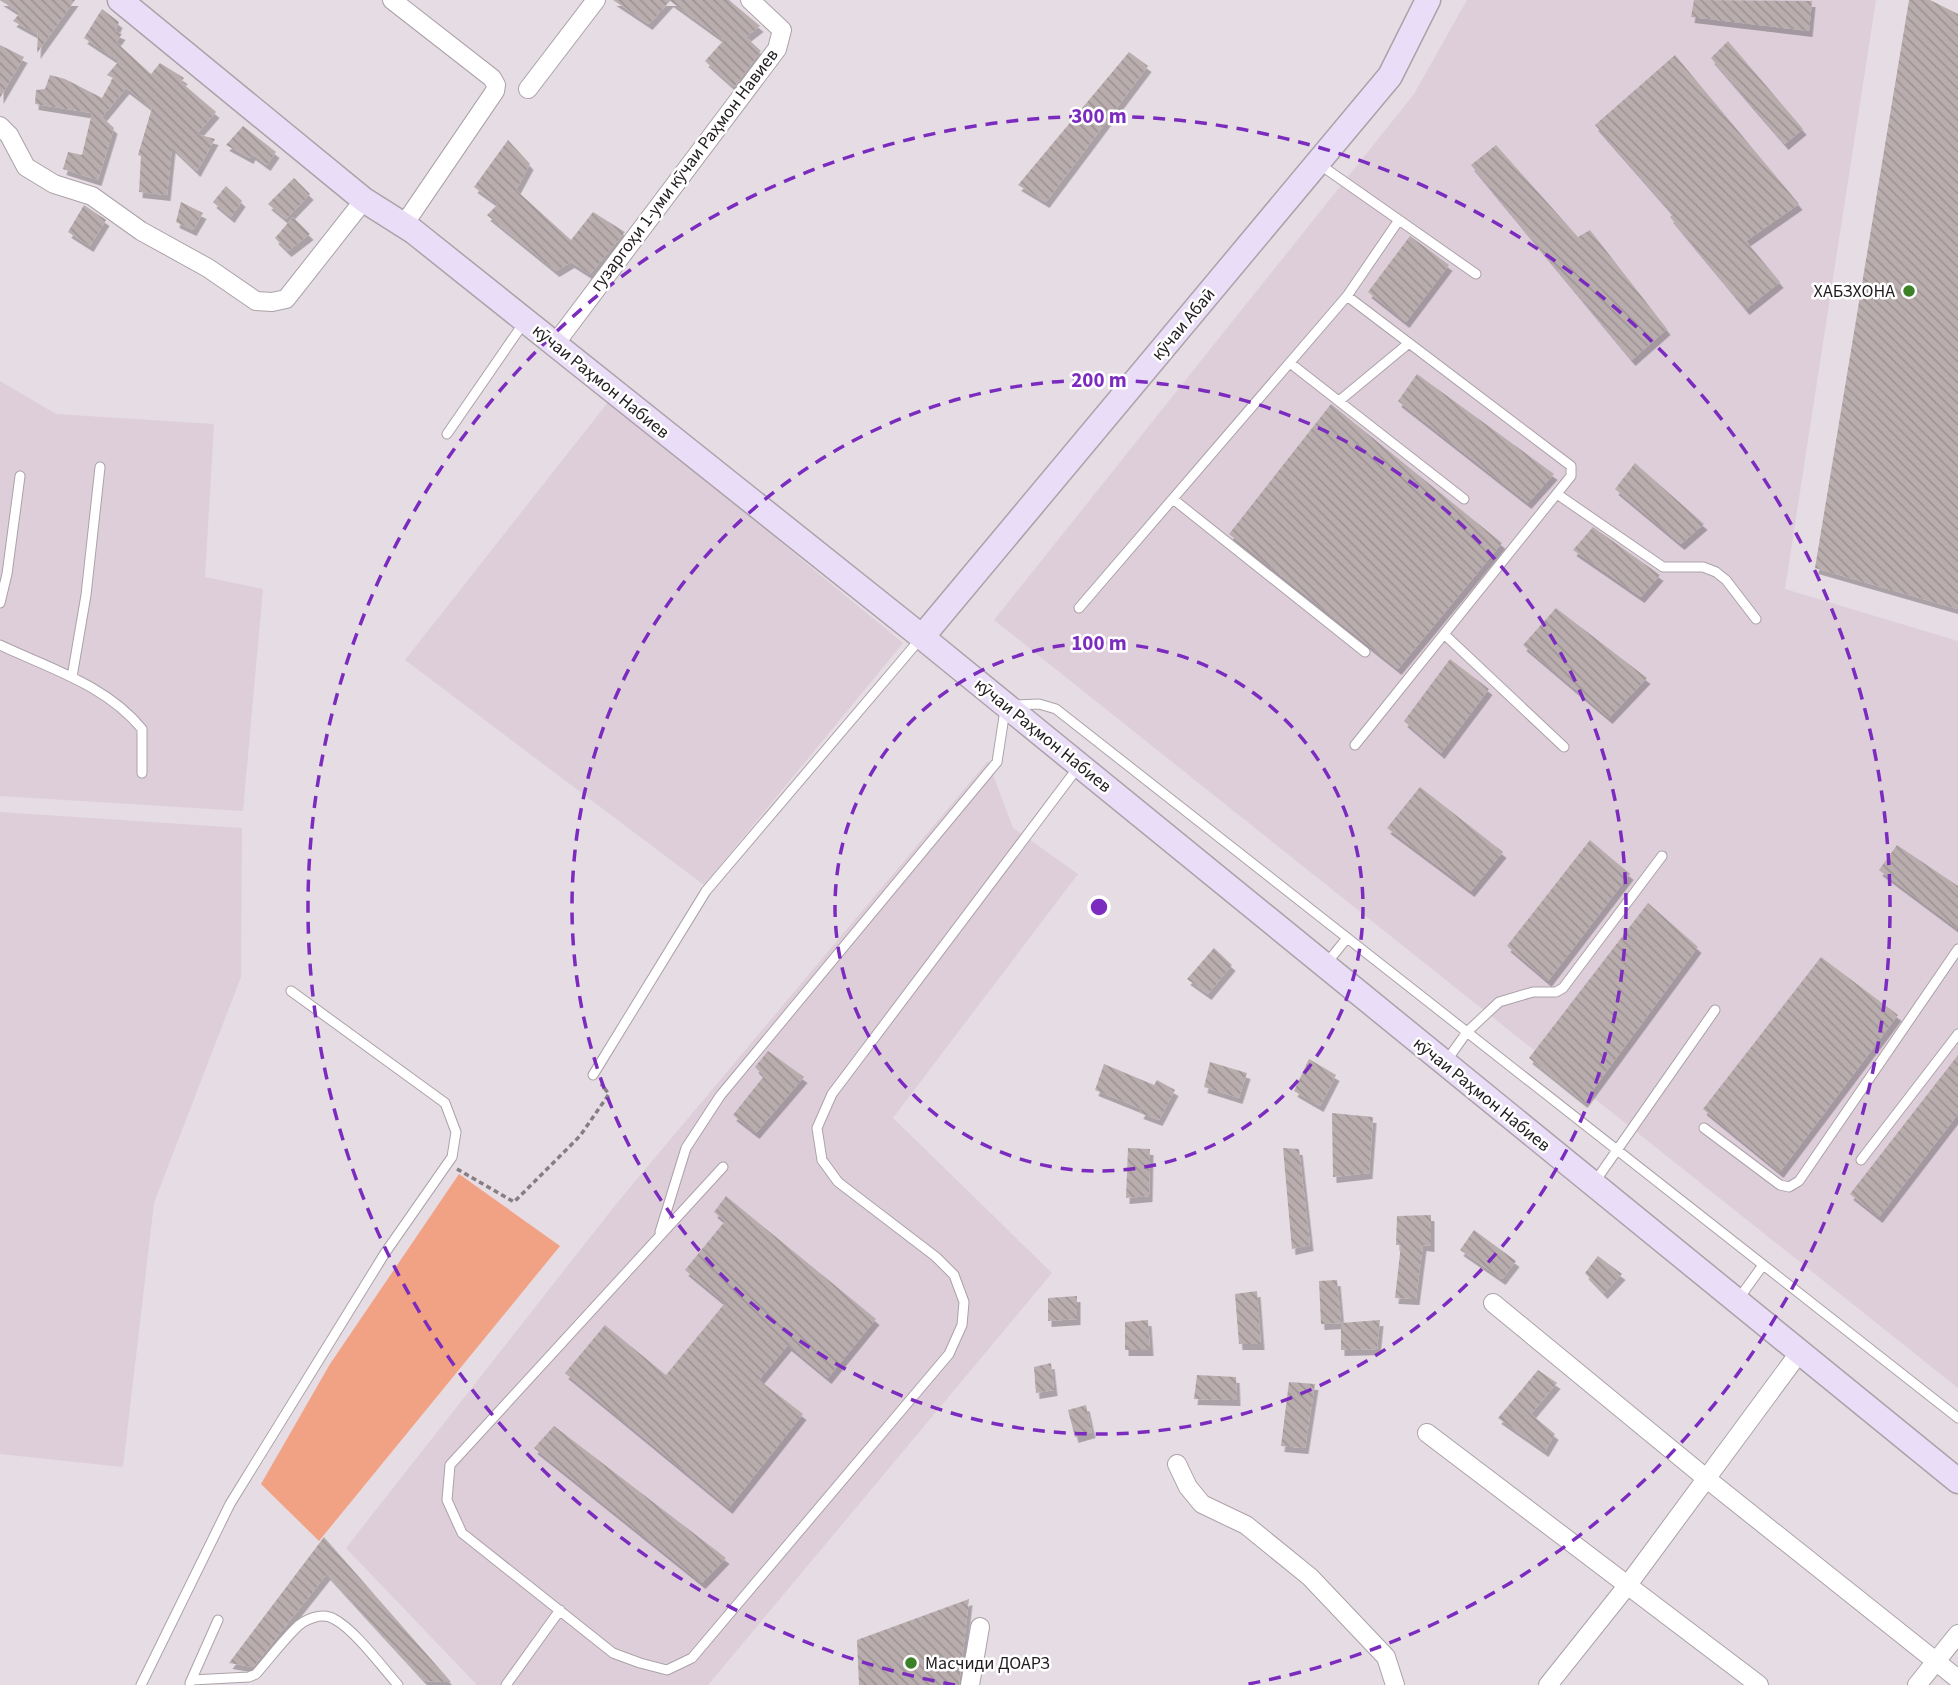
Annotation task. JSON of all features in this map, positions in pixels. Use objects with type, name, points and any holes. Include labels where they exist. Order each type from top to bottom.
[{"type":"main road","name":"кӯчаи Раҳмон Набиев","points":[[120,0],[364,200],[403,226],[526,320],[922,637],[1958,1481]]},
{"type":"main road","name":"кӯчаи Абаӣ","points":[[922,637],[1390,76],[1427,0]]},
{"type":"street","points":[[392,0],[492,78],[496,85],[495,91],[403,226]]},
{"type":"street","points":[[528,89],[596,0]]},
{"type":"street","name":"гузаргоҳи 1-уми кӯчаи Раҳмон Навиев","points":[[555,344],[777,49],[782,30],[750,0]]},
{"type":"street","points":[[0,125],[9,135],[26,167],[54,184],[92,196],[141,231],[208,268],[256,302],[286,299],[364,200]]},
{"type":"street","points":[[1493,1303],[1707,1479],[1958,1679]]},
{"type":"street","points":[[1548,1685],[1627,1586],[1799,1353]]},
{"type":"street","points":[[1427,1433],[1759,1685]]},
{"type":"street","points":[[1177,1464],[1188,1487],[1202,1504],[1246,1525],[1329,1596],[1386,1657],[1395,1685]]},
{"type":"street","points":[[970,1685],[980,1627]]},
{"type":"street","points":[[1917,1685],[1958,1634]]},
{"type":"lane","points":[[1317,163],[1476,274]]},
{"type":"lane","points":[[1079,608],[1347,296],[1399,220]]},
{"type":"lane","points":[[1347,296],[1571,466],[1571,477],[1354,745]]},
{"type":"lane","points":[[447,434],[526,320]]},
{"type":"lane","points":[[1339,401],[1409,343]]},
{"type":"lane","points":[[1290,363],[1464,499]]},
{"type":"lane","points":[[72,677],[86,595],[100,467]]},
{"type":"lane","points":[[0,603],[7,574],[20,476]]},
{"type":"lane","points":[[1557,494],[1663,567],[1703,567],[1716,572],[1726,580],[1756,619]]},
{"type":"lane","points":[[1173,499],[1365,652]]},
{"type":"lane","points":[[1444,634],[1564,747]]},
{"type":"lane","points":[[593,1075],[706,891],[922,637]]},
{"type":"lane","points":[[0,645],[104,694],[131,716],[142,729],[142,773]]},
{"type":"lane","points":[[659,1237],[686,1148],[720,1096],[998,762],[1006,705],[1039,704],[1056,709],[1958,1418]]},
{"type":"lane","points":[[723,1167],[450,1465],[447,1500],[462,1533],[613,1653],[667,1670],[692,1658],[949,1354],[962,1325],[964,1301],[954,1275],[936,1257],[838,1182],[822,1160],[817,1128],[832,1094],[1080,765]]},
{"type":"lane","points":[[1445,1064],[1467,1032],[1499,1002],[1534,992],[1556,992],[1563,988],[1662,856]]},
{"type":"lane","points":[[1325,965],[1347,938]]},
{"type":"lane","points":[[1704,1128],[1780,1185],[1789,1187],[1799,1181],[1958,949]]},
{"type":"lane","points":[[141,1685],[230,1504],[385,1252],[452,1157],[456,1132],[445,1103],[291,991]]},
{"type":"lane","points":[[1593,1185],[1715,1010]]},
{"type":"lane","points":[[1861,1160],[1958,1034]]},
{"type":"lane","points":[[1737,1302],[1763,1265]]},
{"type":"lane","points":[[506,1685],[560,1611]]},
{"type":"lane","points":[[218,1620],[191,1683],[256,1674],[295,1629],[307,1620],[332,1617],[345,1627],[398,1685]]},
{"type":"path","points":[[448,1163],[514,1202],[580,1136],[610,1094],[593,1075]]},
{"type":"shaded area","points":[[1467,0],[1876,0],[1785,589],[1958,641],[1958,1388],[994,620],[1414,94]]},
{"type":"shaded area","points":[[0,381],[56,414],[214,424],[205,577],[263,589],[243,811],[0,796]]},
{"type":"shaded area","points":[[609,401],[903,643],[704,885],[405,660]]},
{"type":"shaded area","points":[[988,761],[1013,828],[1078,874],[893,1118],[1052,1273],[708,1685],[477,1685],[346,1548],[617,1203]]},
{"type":"shaded area","points":[[0,812],[242,828],[241,977],[154,1203],[123,1467],[0,1454]]},
{"type":"shaded area","points":[[459,1174],[560,1246],[319,1541],[261,1484],[330,1364]]},
{"type":"building","points":[[0,0],[75,0],[37,53],[38,32],[37,34],[13,21],[20,13]]},
{"type":"building","points":[[613,0],[729,0],[760,26],[746,37],[761,51],[734,87],[705,61],[724,40],[670,1],[649,24]]},
{"type":"building","points":[[1694,0],[1812,1],[1809,31],[1691,17]]},
{"type":"building","name":"ХАБЗХОНА","points":[[1909,0],[1930,0],[1958,14],[1958,609],[1815,568]]},
{"type":"building","points":[[102,9],[119,22],[115,31],[122,34],[116,42],[151,74],[160,63],[184,78],[181,82],[216,112],[197,134],[215,139],[197,171],[172,147],[167,195],[139,192],[141,156],[138,155],[152,108],[126,88],[102,117],[114,128],[98,180],[63,169],[68,152],[82,155],[92,113],[35,104],[36,90],[45,89],[50,75],[65,79],[102,98],[113,78],[107,75],[119,61],[84,38]]},
{"type":"building","points":[[1728,41],[1803,129],[1785,144],[1711,58]]},
{"type":"building","points":[[0,45],[24,57],[0,98]]},
{"type":"building","points":[[1129,52],[1148,66],[1046,202],[1018,185]]},
{"type":"building","points":[[1675,55],[1799,204],[1746,241],[1780,282],[1746,309],[1670,217],[1673,214],[1595,125]]},
{"type":"building","points":[[243,126],[276,152],[267,165],[252,154],[250,158],[226,145]]},
{"type":"building","points":[[508,140],[530,164],[516,190],[571,240],[593,212],[625,232],[590,274],[571,262],[556,271],[487,215],[498,204],[474,187]]},
{"type":"building","points":[[1496,145],[1578,237],[1590,230],[1667,329],[1632,360],[1471,165]]},
{"type":"building","points":[[294,178],[310,194],[286,219],[268,204]]},
{"type":"building","points":[[226,186],[242,201],[231,217],[213,202]]},
{"type":"building","points":[[181,202],[203,213],[193,230],[176,222]]},
{"type":"building","points":[[84,205],[106,220],[90,246],[68,232]]},
{"type":"building","points":[[293,217],[310,234],[288,251],[275,238]]},
{"type":"building","points":[[1410,236],[1449,265],[1406,322],[1368,292]]},
{"type":"building","points":[[1417,374],[1554,474],[1528,503],[1398,401]]},
{"type":"building","points":[[1331,404],[1502,543],[1398,669],[1229,534]]},
{"type":"building","points":[[1635,463],[1704,524],[1681,544],[1615,489]]},
{"type":"building","points":[[1593,527],[1660,575],[1641,597],[1573,550]]},
{"type":"building","points":[[1556,608],[1647,678],[1609,718],[1523,645]]},
{"type":"building","points":[[1450,659],[1489,689],[1441,753],[1404,721]]},
{"type":"building","points":[[1420,787],[1503,852],[1471,891],[1387,828]]},
{"type":"building","points":[[1590,840],[1630,874],[1548,981],[1507,946]]},
{"type":"building","points":[[1897,845],[1958,886],[1958,929],[1879,870]]},
{"type":"building","points":[[1648,903],[1698,947],[1584,1102],[1529,1058]]},
{"type":"building","points":[[1214,948],[1232,965],[1208,994],[1187,979]]},
{"type":"building","points":[[1821,957],[1898,1015],[1780,1172],[1703,1109]]},
{"type":"building","points":[[768,1051],[804,1077],[756,1133],[733,1115],[764,1076],[755,1067]]},
{"type":"building","points":[[1958,1055],[1958,1114],[1879,1217],[1850,1194]]},
{"type":"building","points":[[1309,1059],[1336,1075],[1320,1106],[1294,1091]]},
{"type":"building","points":[[1210,1062],[1247,1073],[1239,1098],[1204,1087]]},
{"type":"building","points":[[1104,1064],[1154,1085],[1157,1080],[1175,1090],[1159,1120],[1140,1113],[1142,1109],[1095,1090]]},
{"type":"building","points":[[1332,1113],[1373,1117],[1369,1173],[1333,1177]]},
{"type":"building","points":[[1128,1148],[1150,1149],[1149,1196],[1126,1198]]},
{"type":"building","points":[[1283,1148],[1299,1149],[1310,1245],[1292,1249]]},
{"type":"building","points":[[726,1196],[876,1319],[828,1378],[788,1345],[759,1380],[803,1414],[729,1508],[565,1373],[605,1325],[666,1375],[725,1303],[685,1270],[725,1221],[714,1212]]},
{"type":"building","points":[[1431,1215],[1431,1246],[1423,1245],[1416,1299],[1395,1298],[1401,1245],[1396,1245],[1397,1216]]},
{"type":"building","points":[[1474,1230],[1516,1261],[1502,1279],[1460,1250]]},
{"type":"building","points":[[1598,1256],[1622,1274],[1604,1293],[1585,1273]]},
{"type":"building","points":[[1337,1280],[1341,1323],[1321,1324],[1319,1281]]},
{"type":"building","points":[[1257,1291],[1261,1344],[1239,1344],[1235,1294]]},
{"type":"building","points":[[1077,1296],[1077,1319],[1048,1321],[1048,1298]]},
{"type":"building","points":[[1148,1320],[1150,1350],[1125,1350],[1125,1322]]},
{"type":"building","points":[[1380,1320],[1377,1349],[1341,1350],[1341,1323]]},
{"type":"building","points":[[1051,1363],[1054,1390],[1036,1393],[1034,1367]]},
{"type":"building","points":[[1538,1370],[1557,1383],[1531,1414],[1555,1434],[1545,1451],[1498,1418]]},
{"type":"building","points":[[1197,1375],[1236,1377],[1237,1400],[1194,1399]]},
{"type":"building","points":[[1289,1382],[1315,1384],[1305,1448],[1281,1446]]},
{"type":"building","points":[[1086,1405],[1092,1432],[1075,1437],[1068,1410]]},
{"type":"building","points":[[554,1426],[726,1558],[702,1583],[534,1448]]},
{"type":"building","points":[[324,1537],[451,1682],[425,1681],[327,1574],[253,1667],[229,1663]]},
{"type":"building","name":"Масчиди ДОАРЗ","points":[[969,1599],[959,1685],[859,1685],[857,1640]]},
{"type":"place","name":"ХАБЗХОНА","points":[[1909,291]]},
{"type":"place","name":"Масчиди ДОАРЗ","points":[[911,1663]]}]
